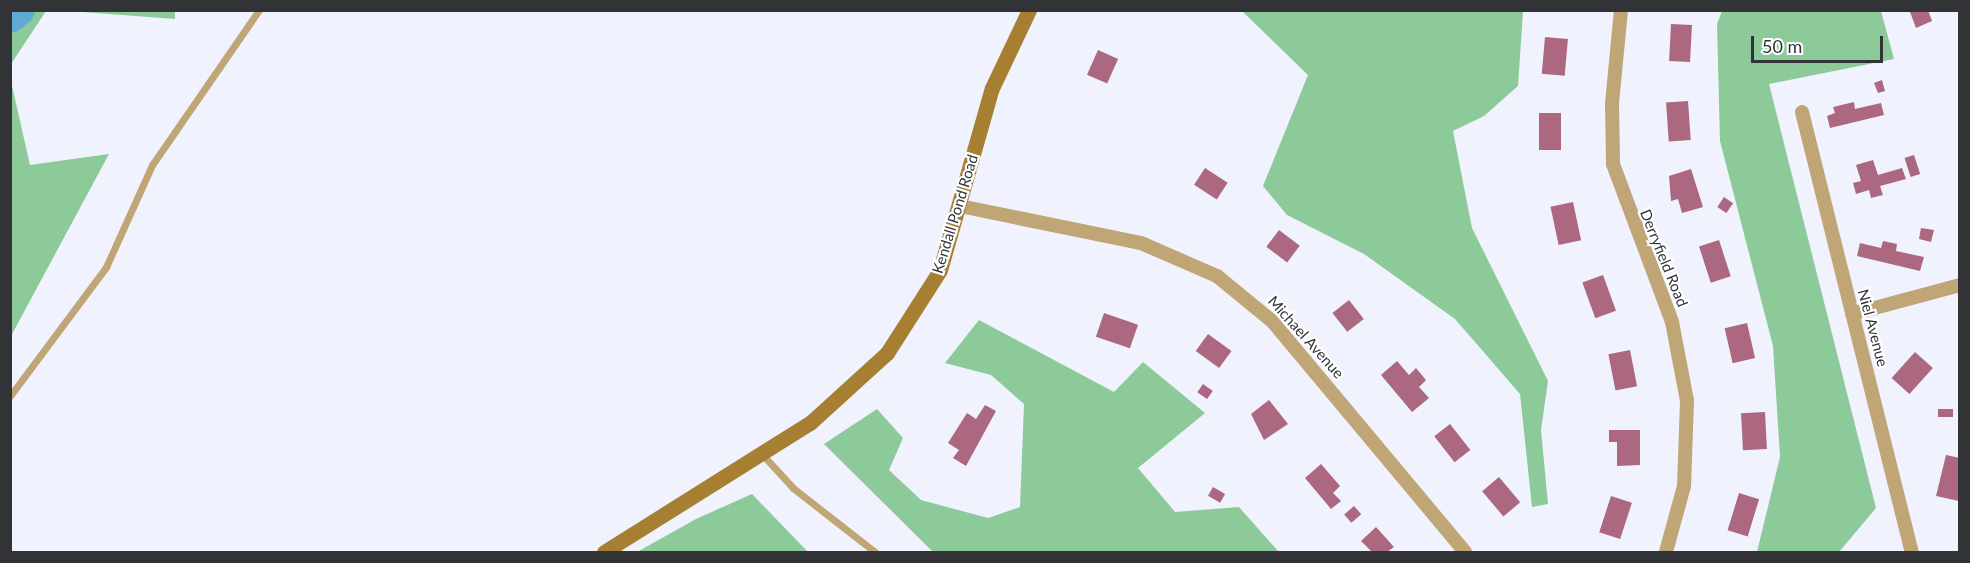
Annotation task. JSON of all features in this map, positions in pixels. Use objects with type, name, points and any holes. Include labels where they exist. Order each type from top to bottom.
[{"type":"street","name":"Kendall Pond Road","points":[[604,552],[762,454],[839,402],[887,353],[926,298],[960,206],[993,88],[1029,10]]},
{"type":"street","name":"Derryfield Road","points":[[1621,10],[1611,104],[1613,164],[1672,321],[1687,402],[1684,486],[1666,552]]},
{"type":"street","name":"Niel Avenue","points":[[1802,112],[1912,552]]},
{"type":"street","name":"Michael Avenue","points":[[960,206],[1141,243],[1217,276],[1272,321],[1465,552]]},
{"type":"street","points":[[1852,314],[1959,285]]},
{"type":"lane","points":[[10,396],[106,267],[152,165],[259,10]]},
{"type":"lane","points":[[762,454],[793,488],[875,552]]},
{"type":"green space","points":[[10,11],[46,11],[11,64]]},
{"type":"green space","points":[[70,11],[175,11],[175,19]]},
{"type":"green space","points":[[1242,11],[1523,11],[1518,86],[1484,116],[1453,131],[1472,228],[1548,381],[1541,430],[1548,504],[1532,507],[1520,394],[1455,319],[1364,254],[1287,215],[1263,186],[1308,75]]},
{"type":"green space","points":[[1722,11],[1881,11],[1894,59],[1769,84],[1876,508],[1839,552],[1757,552],[1780,457],[1773,346],[1720,141],[1717,24]]},
{"type":"green space","points":[[10,77],[30,165],[109,154],[11,336]]},
{"type":"green space","points":[[979,320],[1114,392],[1143,362],[1205,413],[1138,468],[1175,512],[1239,507],[1279,552],[933,552],[824,444],[877,409],[903,438],[889,470],[921,500],[988,518],[1020,507],[1024,404],[991,375],[945,363]]},
{"type":"green space","points":[[752,494],[808,552],[637,552],[696,519]]},
{"type":"building","points":[[1928,10],[1932,21],[1916,28],[1910,12]]},
{"type":"building","points":[[1671,24],[1692,25],[1690,62],[1669,61]]},
{"type":"building","points":[[1545,37],[1568,39],[1565,76],[1542,74]]},
{"type":"building","points":[[1098,50],[1118,59],[1107,84],[1087,75]]},
{"type":"building","points":[[1882,80],[1885,91],[1878,93],[1874,83]]},
{"type":"building","points":[[1688,101],[1691,140],[1669,141],[1666,103]]},
{"type":"building","points":[[1854,102],[1855,109],[1881,103],[1884,115],[1830,128],[1827,116],[1835,113],[1833,107]]},
{"type":"building","points":[[1539,113],[1561,113],[1561,150],[1539,150]]},
{"type":"building","points":[[1914,155],[1920,174],[1911,177],[1904,158]]},
{"type":"building","points":[[1873,160],[1878,175],[1902,168],[1906,179],[1880,186],[1883,195],[1871,198],[1869,190],[1856,194],[1853,183],[1861,181],[1856,165]]},
{"type":"building","points":[[1205,168],[1228,183],[1217,199],[1194,185]]},
{"type":"building","points":[[1691,169],[1703,207],[1682,213],[1678,199],[1671,201],[1669,176]]},
{"type":"building","points":[[1724,197],[1733,203],[1726,213],[1717,207]]},
{"type":"building","points":[[1573,202],[1581,240],[1559,245],[1551,207]]},
{"type":"building","points":[[1921,228],[1934,230],[1931,242],[1919,239]]},
{"type":"building","points":[[1279,230],[1300,246],[1287,262],[1266,247]]},
{"type":"building","points":[[1719,240],[1731,276],[1711,283],[1699,246]]},
{"type":"building","points":[[1883,241],[1897,244],[1896,251],[1924,257],[1920,271],[1857,256],[1860,243],[1881,248]]},
{"type":"building","points":[[1603,275],[1616,311],[1595,318],[1582,283]]},
{"type":"building","points":[[1349,300],[1364,319],[1347,332],[1332,313]]},
{"type":"building","points":[[1104,313],[1138,325],[1130,348],[1096,337]]},
{"type":"building","points":[[1747,323],[1755,358],[1733,363],[1725,328]]},
{"type":"building","points":[[1208,334],[1231,351],[1219,368],[1196,351]]},
{"type":"building","points":[[1630,350],[1637,386],[1615,391],[1608,354]]},
{"type":"building","points":[[1915,352],[1933,368],[1909,394],[1892,378]]},
{"type":"building","points":[[1397,361],[1409,375],[1416,368],[1426,380],[1419,387],[1429,398],[1412,412],[1381,375]]},
{"type":"building","points":[[1203,384],[1213,391],[1207,399],[1197,392]]},
{"type":"building","points":[[1269,400],[1288,424],[1264,440],[1251,414]]},
{"type":"building","points":[[985,405],[996,411],[966,466],[953,458],[959,450],[948,443],[967,413],[976,419]]},
{"type":"building","points":[[1938,409],[1953,409],[1953,417],[1938,417]]},
{"type":"building","points":[[1765,412],[1767,449],[1743,450],[1741,413]]},
{"type":"building","points":[[1450,424],[1470,450],[1455,462],[1434,436]]},
{"type":"building","points":[[1609,430],[1640,430],[1640,465],[1617,466],[1617,442],[1609,442]]},
{"type":"building","points":[[1946,455],[1960,458],[1959,501],[1936,496]]},
{"type":"building","points":[[1321,464],[1340,486],[1333,493],[1341,501],[1331,509],[1305,478]]},
{"type":"building","points":[[1499,477],[1520,502],[1503,516],[1482,491]]},
{"type":"building","points":[[1213,487],[1225,494],[1220,503],[1208,496]]},
{"type":"building","points":[[1739,493],[1759,499],[1748,536],[1728,530]]},
{"type":"building","points":[[1611,496],[1632,503],[1620,539],[1599,532]]},
{"type":"building","points":[[1354,506],[1361,514],[1351,523],[1344,515]]},
{"type":"building","points":[[1376,527],[1394,547],[1387,552],[1372,552],[1361,541]]},
{"type":"waterway","points":[[10,17],[19,10]]}]
